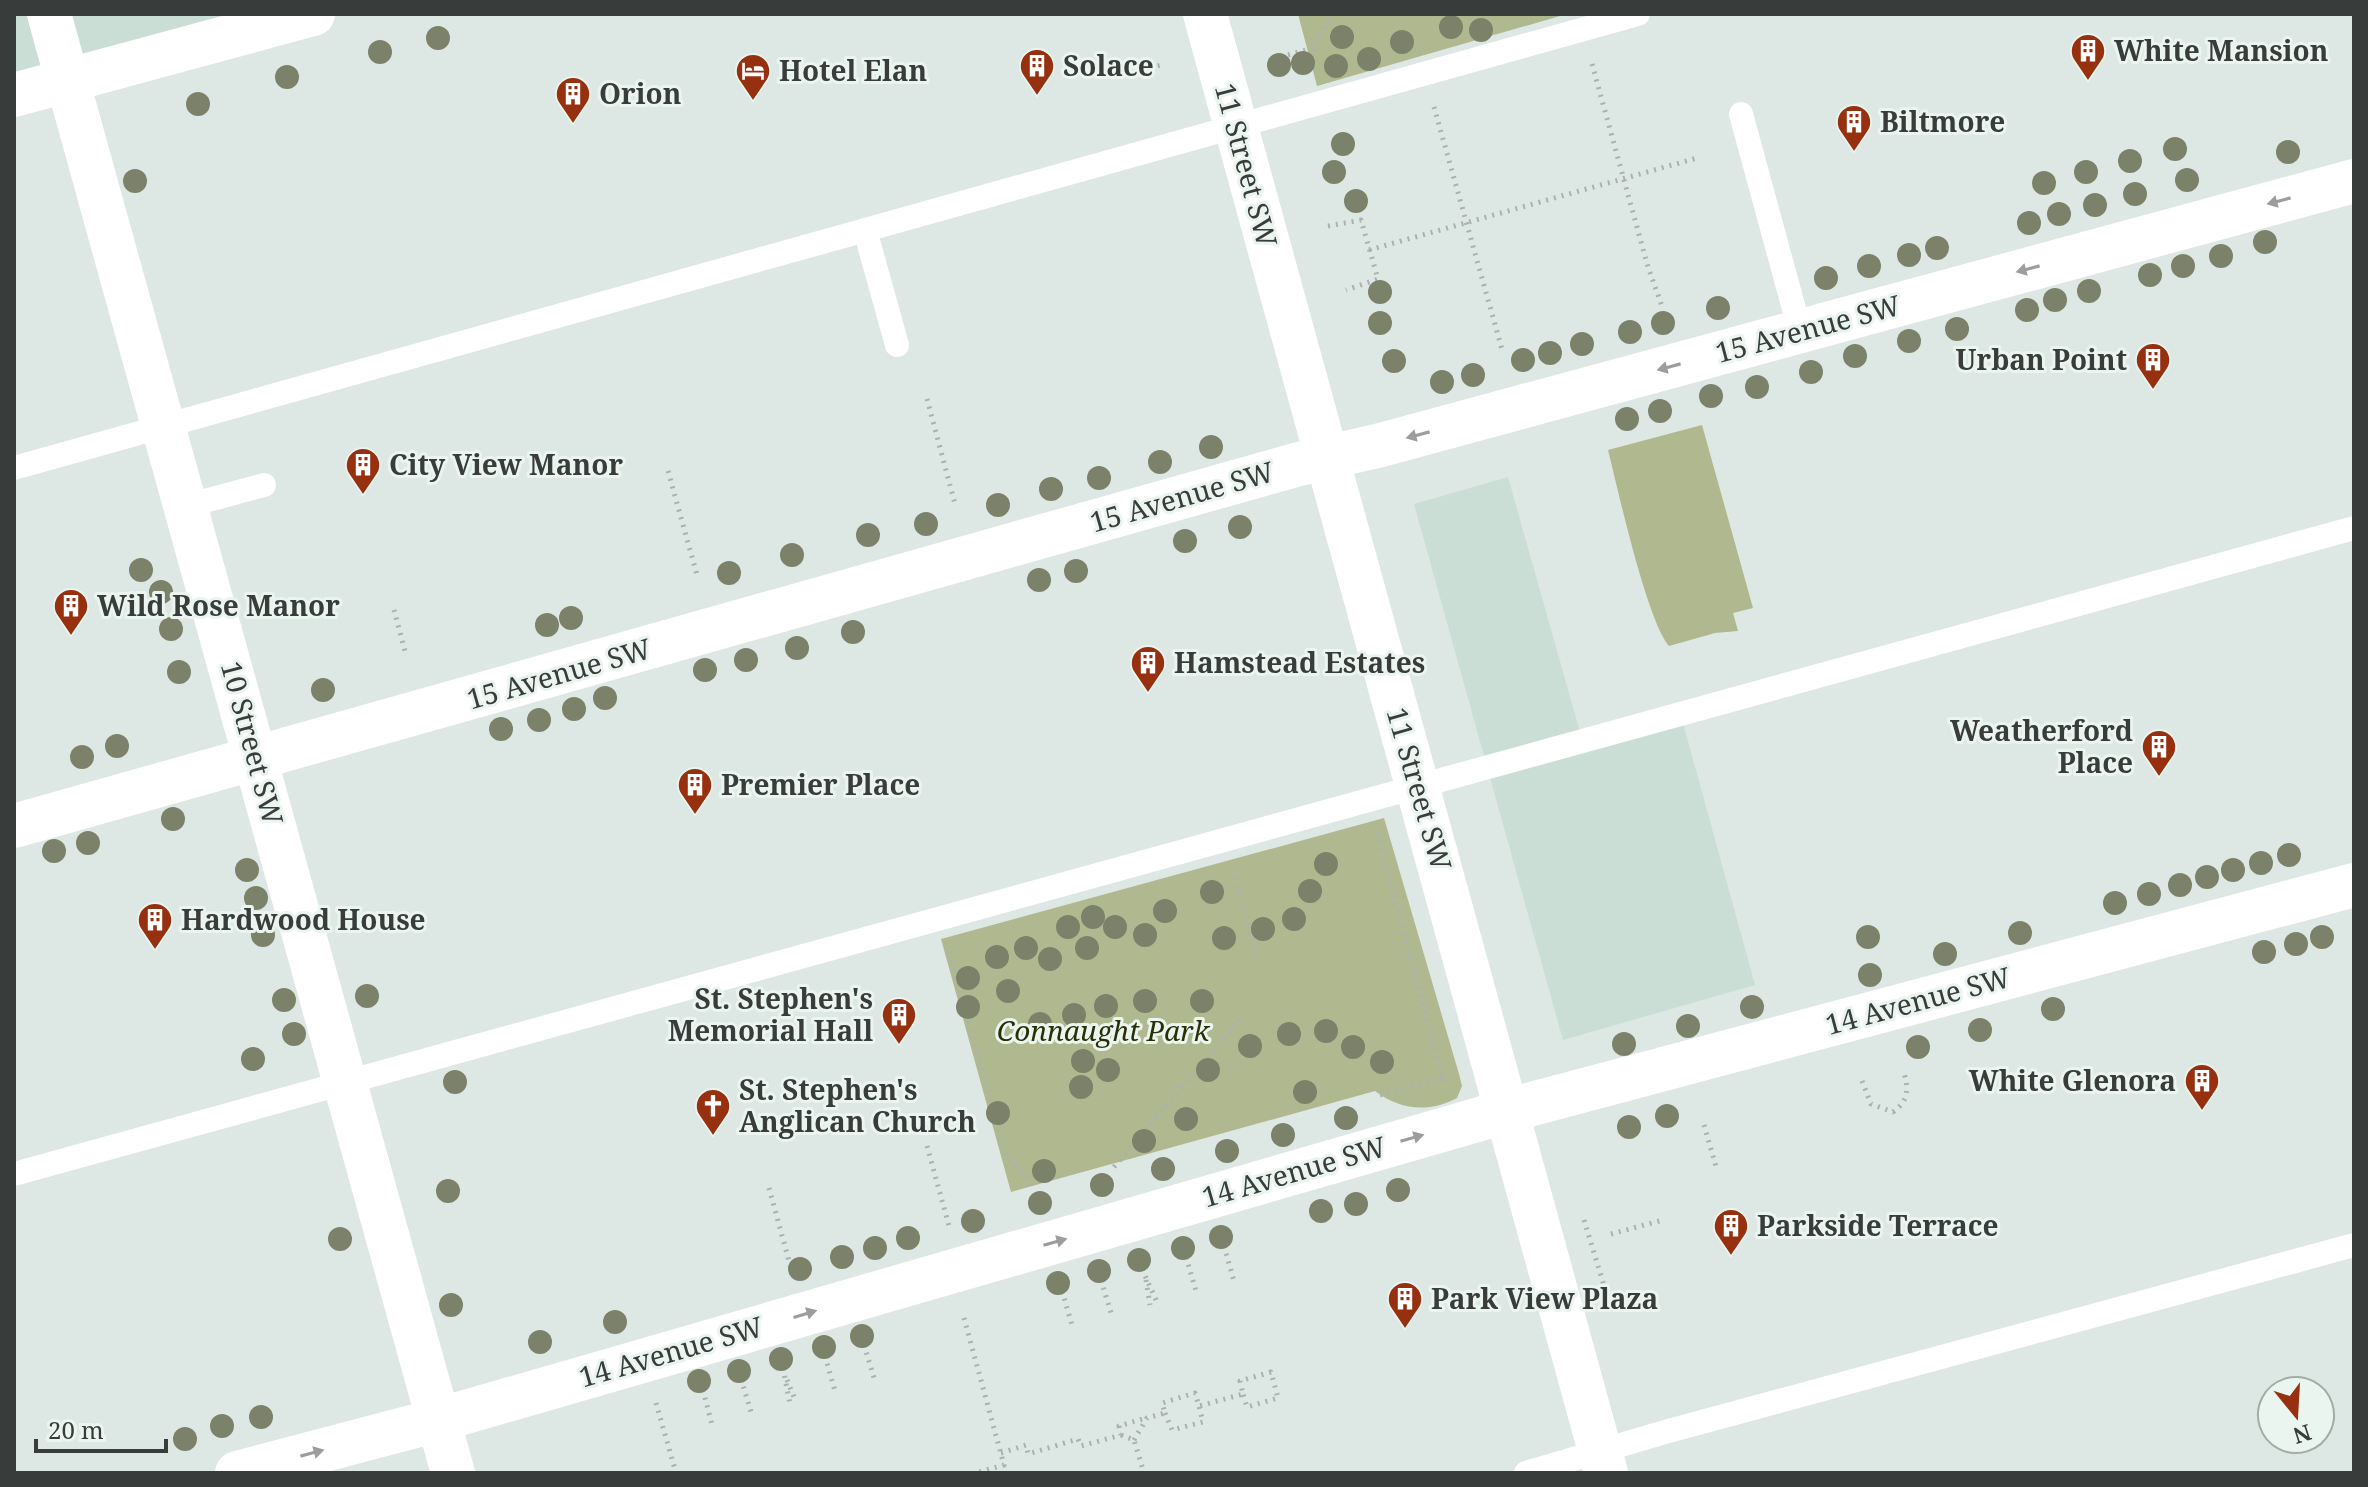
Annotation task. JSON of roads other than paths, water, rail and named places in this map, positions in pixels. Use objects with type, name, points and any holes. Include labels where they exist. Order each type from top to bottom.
[{"type":"street","name":"10 Street SW","points":[[49,14],[453,1473]]},
{"type":"street","points":[[14,95],[313,14]]},
{"type":"street","name":"11 Street SW","points":[[1205,14],[1603,1462]]},
{"type":"street","name":"15 Avenue SW","points":[[14,826],[1327,457],[2354,181]]},
{"type":"street","name":"14 Avenue SW","points":[[237,1473],[438,1420],[1509,1111],[2354,885]]},
{"type":"lane","points":[[14,468],[1638,14]]},
{"type":"lane","points":[[1741,114],[1800,331]]},
{"type":"lane","points":[[865,230],[897,345]]},
{"type":"lane","points":[[186,506],[264,485]]},
{"type":"lane","points":[[14,1174],[2354,528]]},
{"type":"lane","points":[[1526,1473],[1603,1462],[2354,1245]]},
{"type":"place","name":"White Mansion","points":[[2088,82]]},
{"type":"place","name":"Solace","points":[[1037,97]]},
{"type":"place","name":"Hotel Elan","points":[[753,102]]},
{"type":"place","name":"Orion","points":[[573,125]]},
{"type":"place","name":"Biltmore","points":[[1854,153]]},
{"type":"place","name":"Urban Point","points":[[2153,391]]},
{"type":"place","name":"City View Manor","points":[[363,496]]},
{"type":"place","name":"Wild Rose Manor","points":[[71,637]]},
{"type":"place","name":"Hamstead Estates","points":[[1148,694]]},
{"type":"place","name":"Weatherford Place","points":[[2159,778]]},
{"type":"place","name":"Premier Place","points":[[695,816]]},
{"type":"place","name":"Hardwood House","points":[[155,951]]},
{"type":"place","name":"St. Stephen's Memorial Hall","points":[[899,1046]]},
{"type":"place","name":"White Glenora","points":[[2202,1112]]},
{"type":"place","name":"St. Stephen's Anglican Church","points":[[713,1137]]},
{"type":"place","name":"Parkside Terrace","points":[[1731,1257]]},
{"type":"place","name":"Park View Plaza","points":[[1405,1330]]},
{"type":"park label","name":"Connaught Park","points":[[1103,1031]]}]
